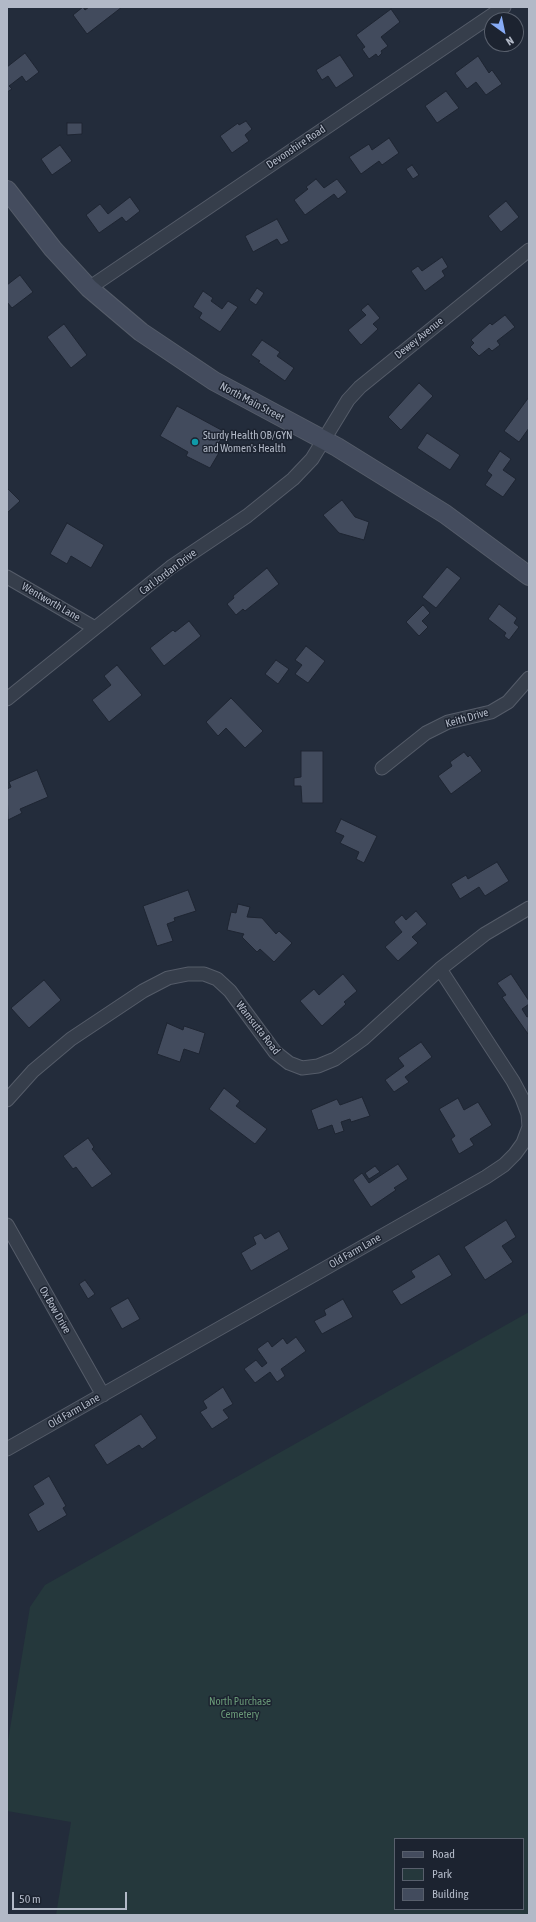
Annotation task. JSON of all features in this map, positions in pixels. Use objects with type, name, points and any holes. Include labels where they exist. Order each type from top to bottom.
[{"type":"main road","name":"North Main Street","points":[[7,190],[89,288],[141,332],[214,381],[323,440],[445,514],[529,576]]},
{"type":"street","name":"Devonshire Road","points":[[89,288],[504,7]]},
{"type":"street","name":"Dewey Avenue","points":[[323,440],[348,400],[360,387],[529,250]]},
{"type":"street","name":"Carl Jordan Drive","points":[[7,699],[171,567],[247,516],[292,480],[312,459],[323,440]]},
{"type":"street","name":"Wentworth Lane","points":[[7,577],[95,628]]},
{"type":"street","name":"Keith Drive","points":[[382,768],[426,734],[448,722],[491,712],[508,702],[529,678]]},
{"type":"street","name":"Wamsutta Road","points":[[7,1100],[33,1071],[71,1039],[144,991],[168,978],[188,974],[204,974],[217,979],[230,991],[275,1052],[289,1063],[302,1068],[318,1066],[349,1049],[440,969],[485,934],[529,908]]},
{"type":"street","name":"Old Farm Lane","points":[[7,1449],[486,1177],[515,1154],[523,1143],[529,1127],[528,1114],[522,1098],[440,969]]},
{"type":"street","name":"Ox Bow Drive","points":[[7,1225],[103,1395]]},
{"type":"green space","name":"North Purchase Cemetery","points":[[529,1312],[529,1915],[56,1915],[71,1822],[7,1811],[7,1747],[30,1607],[45,1585]]},
{"type":"building","points":[[83,7],[85,10],[89,7],[122,7],[87,34],[73,15]]},
{"type":"building","points":[[391,9],[400,22],[381,37],[388,46],[381,51],[382,53],[378,57],[376,54],[369,59],[362,49],[365,47],[356,35]]},
{"type":"building","points":[[25,53],[39,72],[26,82],[22,76],[9,86],[12,89],[7,92],[7,67]]},
{"type":"building","points":[[340,55],[354,76],[336,88],[328,76],[322,80],[316,70]]},
{"type":"building","points":[[478,56],[489,73],[492,70],[502,84],[486,95],[476,82],[467,89],[455,73]]},
{"type":"building","points":[[446,91],[459,108],[437,123],[425,106]]},
{"type":"building","points":[[246,121],[252,129],[245,135],[249,141],[232,153],[220,136],[238,123],[239,125]]},
{"type":"building","points":[[67,123],[82,123],[82,134],[67,135]]},
{"type":"building","points":[[389,138],[399,153],[382,165],[379,161],[361,174],[349,157],[369,144],[372,150]]},
{"type":"building","points":[[60,145],[72,161],[52,175],[41,159]]},
{"type":"building","points":[[412,165],[419,175],[413,179],[406,169]]},
{"type":"building","points":[[316,179],[324,188],[337,179],[347,192],[338,199],[334,194],[305,215],[294,200],[308,189],[306,187]]},
{"type":"building","points":[[130,197],[140,211],[126,222],[122,217],[99,233],[86,215],[100,204],[108,214]]},
{"type":"building","points":[[506,201],[519,217],[501,232],[488,216]]},
{"type":"building","points":[[277,219],[289,241],[281,245],[277,239],[253,252],[245,236]]},
{"type":"building","points":[[442,257],[448,267],[442,271],[445,276],[425,291],[411,271],[418,266],[422,271]]},
{"type":"building","points":[[20,275],[33,292],[12,308],[7,302],[7,285]]},
{"type":"building","points":[[257,288],[264,293],[256,305],[249,300]]},
{"type":"building","points":[[203,291],[213,298],[211,301],[222,309],[228,301],[238,307],[220,332],[199,318],[202,313],[193,307]]},
{"type":"building","points":[[368,304],[380,318],[373,324],[378,329],[361,345],[348,330],[366,315],[361,310]]},
{"type":"building","points":[[505,315],[515,327],[497,341],[500,345],[492,351],[489,348],[479,356],[470,347],[474,343],[471,340],[490,323],[492,325]]},
{"type":"building","points":[[64,324],[87,355],[71,368],[47,337]]},
{"type":"building","points":[[262,340],[280,352],[277,356],[294,368],[285,381],[258,362],[260,361],[251,355]]},
{"type":"building","points":[[419,383],[433,396],[401,430],[388,417]]},
{"type":"building","points":[[529,397],[529,428],[519,442],[504,431]]},
{"type":"building","name":"Sturdy Health OB/GYN and Women's Health","points":[[177,406],[225,432],[216,448],[220,451],[210,468],[186,456],[188,452],[160,436]]},
{"type":"building","points":[[427,433],[460,455],[450,470],[417,448]]},
{"type":"building","points":[[500,451],[511,459],[503,470],[516,479],[503,497],[485,485],[492,475],[487,471]]},
{"type":"building","points":[[7,488],[20,501],[7,513]]},
{"type":"building","points":[[342,500],[355,517],[369,522],[364,540],[339,533],[323,515]]},
{"type":"building","points":[[67,523],[104,545],[91,568],[71,556],[67,564],[50,554]]},
{"type":"building","points":[[447,567],[461,578],[436,608],[422,597]]},
{"type":"building","points":[[267,568],[279,584],[245,611],[243,609],[236,615],[227,604],[234,598],[233,596]]},
{"type":"building","points":[[499,604],[517,618],[514,623],[519,627],[509,640],[504,636],[506,633],[488,619]]},
{"type":"building","points":[[423,605],[430,613],[422,621],[428,627],[419,636],[406,622]]},
{"type":"building","points":[[189,621],[201,636],[164,666],[150,648],[173,630],[175,632]]},
{"type":"building","points":[[306,646],[325,661],[308,683],[295,674],[302,665],[295,660]]},
{"type":"building","points":[[276,660],[289,669],[278,684],[265,674]]},
{"type":"building","points":[[117,665],[142,695],[109,722],[92,700],[111,685],[104,676]]},
{"type":"building","points":[[231,698],[263,731],[245,748],[226,728],[218,736],[206,722]]},
{"type":"building","points":[[301,751],[323,751],[323,803],[302,803],[301,786],[294,786],[294,778],[301,777]]},
{"type":"building","points":[[464,752],[468,757],[470,755],[482,771],[451,794],[438,776],[452,766],[450,762]]},
{"type":"building","points":[[37,770],[48,797],[20,809],[22,813],[8,820],[7,789],[11,787],[9,782]]},
{"type":"building","points":[[341,819],[377,836],[364,863],[356,859],[359,852],[340,843],[344,836],[335,832]]},
{"type":"building","points":[[497,862],[509,881],[485,896],[479,887],[460,899],[451,884],[466,875],[468,879]]},
{"type":"building","points":[[188,890],[196,911],[174,918],[175,921],[167,924],[173,941],[157,946],[143,906]]},
{"type":"building","points":[[238,904],[250,907],[247,917],[262,918],[276,934],[279,931],[292,943],[274,962],[260,949],[257,952],[242,937],[244,934],[227,930],[231,912],[236,913]]},
{"type":"building","points":[[416,911],[427,924],[412,937],[418,943],[398,961],[385,947],[402,932],[394,922],[402,915],[406,920]]},
{"type":"building","points":[[343,974],[357,991],[344,1002],[346,1004],[322,1026],[300,1001],[314,989],[319,995]]},
{"type":"building","points":[[511,974],[529,1001],[529,1004],[522,1009],[527,1017],[529,1016],[528,1034],[502,997],[506,995],[497,983]]},
{"type":"building","points":[[44,980],[61,1000],[29,1028],[11,1008]]},
{"type":"building","points":[[167,1023],[183,1030],[184,1026],[205,1033],[199,1054],[184,1049],[180,1062],[157,1054]]},
{"type":"building","points":[[421,1042],[432,1057],[405,1077],[409,1082],[394,1092],[385,1080],[404,1066],[398,1058]]},
{"type":"building","points":[[224,1088],[240,1101],[236,1106],[267,1129],[255,1144],[209,1109]]},
{"type":"building","points":[[362,1097],[370,1116],[351,1122],[350,1119],[341,1122],[344,1131],[335,1134],[332,1125],[318,1130],[311,1110],[337,1099],[340,1105]]},
{"type":"building","points":[[458,1098],[464,1110],[478,1102],[492,1125],[470,1139],[474,1145],[459,1154],[451,1139],[455,1136],[439,1109]]},
{"type":"building","points":[[88,1138],[94,1147],[92,1149],[112,1174],[92,1188],[76,1167],[73,1169],[63,1156]]},
{"type":"building","points":[[398,1164],[408,1179],[394,1188],[396,1190],[371,1207],[353,1180],[362,1173],[369,1183]]},
{"type":"building","points":[[375,1166],[380,1172],[369,1179],[365,1173]]},
{"type":"building","points":[[506,1220],[516,1237],[502,1246],[513,1262],[485,1280],[464,1247]]},
{"type":"building","points":[[279,1231],[289,1249],[251,1271],[241,1253],[256,1244],[253,1237],[261,1233],[265,1239]]},
{"type":"building","points":[[439,1254],[452,1275],[401,1305],[392,1291],[415,1277],[411,1271]]},
{"type":"building","points":[[85,1280],[95,1294],[88,1299],[79,1284]]},
{"type":"building","points":[[128,1298],[140,1319],[122,1329],[110,1308]]},
{"type":"building","points":[[343,1299],[353,1317],[322,1334],[314,1321],[326,1315],[324,1310]]},
{"type":"building","points":[[296,1337],[306,1351],[281,1369],[285,1376],[277,1382],[270,1372],[255,1383],[244,1369],[256,1360],[262,1367],[267,1363],[257,1349],[268,1341],[272,1347],[283,1338],[287,1344]]},
{"type":"building","points":[[223,1387],[233,1404],[223,1410],[229,1418],[212,1429],[200,1412],[207,1408],[203,1401]]},
{"type":"building","points":[[141,1414],[157,1438],[142,1449],[139,1445],[107,1465],[94,1445]]},
{"type":"building","points":[[49,1476],[66,1506],[63,1508],[67,1515],[38,1532],[28,1514],[44,1504],[33,1486]]},
{"type":"place","name":"Sturdy Health OB/GYN and Women's Health","points":[[195,442]]}]
